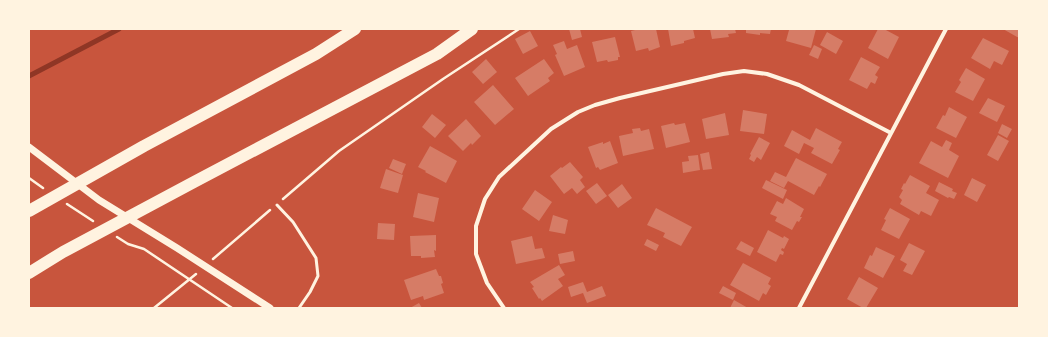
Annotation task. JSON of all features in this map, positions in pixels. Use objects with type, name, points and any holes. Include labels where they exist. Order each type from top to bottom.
[{"type":"highway","points":[[29,212],[144,146],[316,54],[355,29]]},
{"type":"highway","points":[[29,273],[63,252],[438,54],[472,29]]},
{"type":"street","points":[[799,308],[946,29]]},
{"type":"street","points":[[504,308],[487,283],[476,254],[476,226],[486,199],[499,177],[551,129],[578,112],[595,105],[620,98],[723,74],[744,71],[768,74],[799,85],[891,133]]},
{"type":"street","points":[[29,147],[100,200],[270,308]]},
{"type":"lane","points":[[276,205],[293,222],[316,258],[318,276],[310,292],[299,308]]},
{"type":"path","points":[[243,234],[339,151],[443,79],[519,29]]},
{"type":"path","points":[[29,178],[44,189]]},
{"type":"path","points":[[63,202],[96,223]]},
{"type":"path","points":[[115,236],[128,244],[144,249],[232,308]]},
{"type":"path","points":[[154,308],[159,304]]},
{"type":"building","points":[[569,29],[580,29],[582,37],[572,40]]},
{"type":"building","points":[[639,29],[656,29],[660,47],[649,51],[648,48],[636,51],[631,31]]},
{"type":"building","points":[[668,29],[693,29],[695,38],[684,41],[684,43],[671,46]]},
{"type":"building","points":[[710,29],[735,29],[736,33],[728,34],[729,37],[712,39]]},
{"type":"building","points":[[746,29],[771,29],[770,34],[760,33],[760,35],[746,33]]},
{"type":"building","points":[[786,29],[816,29],[811,48],[786,41],[789,30]]},
{"type":"building","points":[[878,29],[884,29],[899,37],[888,59],[868,48]]},
{"type":"building","points":[[1003,29],[1019,29],[1019,38]]},
{"type":"building","points":[[530,31],[538,46],[523,54],[515,39]]},
{"type":"building","points":[[827,32],[843,41],[836,54],[820,45]]},
{"type":"building","points":[[615,37],[620,57],[618,57],[618,60],[597,62],[592,42]]},
{"type":"building","points":[[983,38],[1009,51],[1002,65],[994,61],[990,69],[971,58]]},
{"type":"building","points":[[564,41],[567,49],[577,45],[585,67],[564,76],[555,55],[557,54],[553,45]]},
{"type":"building","points":[[814,45],[822,49],[818,59],[809,55]]},
{"type":"building","points":[[861,57],[880,67],[875,75],[878,77],[875,84],[871,82],[867,89],[849,80]]},
{"type":"building","points":[[486,59],[497,72],[483,84],[472,72]]},
{"type":"building","points":[[544,59],[554,73],[548,78],[550,81],[528,96],[515,78]]},
{"type":"building","points":[[966,68],[985,79],[973,101],[955,92],[961,82],[959,80]]},
{"type":"building","points":[[493,85],[514,109],[495,125],[474,102]]},
{"type":"building","points":[[988,98],[1005,106],[997,122],[979,113]]},
{"type":"building","points":[[949,107],[967,117],[956,138],[936,128],[943,115],[945,116]]},
{"type":"building","points":[[743,110],[767,114],[764,134],[740,131]]},
{"type":"building","points":[[725,113],[729,135],[706,139],[702,119]]},
{"type":"building","points":[[432,114],[446,125],[435,138],[422,127]]},
{"type":"building","points":[[466,119],[481,136],[463,151],[448,136]]},
{"type":"building","points":[[674,123],[675,125],[685,123],[690,142],[666,148],[661,126]]},
{"type":"building","points":[[1002,124],[1012,129],[1007,138],[998,133]]},
{"type":"building","points":[[640,128],[641,131],[649,129],[654,149],[623,156],[619,136],[633,133],[632,129]]},
{"type":"building","points":[[816,128],[842,142],[838,149],[840,150],[832,164],[811,153],[814,148],[804,143],[799,154],[784,146],[792,130],[810,140]]},
{"type":"building","points":[[998,135],[1009,141],[998,161],[987,155]]},
{"type":"building","points":[[759,137],[770,143],[761,160],[757,157],[754,162],[749,159],[750,154]]},
{"type":"building","points":[[946,140],[952,143],[949,150],[959,156],[948,178],[919,163],[931,141],[942,147]]},
{"type":"building","points":[[610,141],[618,163],[600,170],[598,167],[596,168],[588,147]]},
{"type":"building","points":[[430,146],[457,161],[446,183],[418,167]]},
{"type":"building","points":[[709,152],[712,169],[703,170],[700,154]]},
{"type":"building","points":[[698,155],[700,170],[683,173],[682,162],[689,161],[688,156]]},
{"type":"building","points":[[796,158],[827,174],[814,195],[788,181],[784,188],[770,181],[775,172],[786,177]]},
{"type":"building","points":[[393,159],[406,164],[402,174],[389,168]]},
{"type":"building","points":[[570,162],[583,177],[580,180],[585,187],[577,194],[572,188],[564,194],[550,176]]},
{"type":"building","points":[[386,169],[403,175],[398,193],[380,188]]},
{"type":"building","points":[[910,175],[930,186],[926,193],[939,200],[931,216],[921,211],[919,215],[900,204],[902,200],[899,197],[903,190],[901,189]]},
{"type":"building","points":[[972,178],[986,185],[977,202],[964,195]]},
{"type":"building","points":[[766,180],[787,190],[783,199],[762,188]]},
{"type":"building","points":[[939,182],[953,189],[952,191],[957,193],[954,199],[948,198],[935,191]]},
{"type":"building","points":[[597,183],[607,196],[596,204],[586,191]]},
{"type":"building","points":[[622,184],[632,198],[618,208],[608,195]]},
{"type":"building","points":[[535,190],[552,202],[539,221],[522,209]]},
{"type":"building","points":[[418,193],[439,198],[434,222],[413,217]]},
{"type":"building","points":[[786,198],[804,209],[800,217],[802,217],[799,222],[797,221],[792,230],[775,221],[777,217],[770,214],[777,201],[783,204]]},
{"type":"building","points":[[656,208],[692,227],[681,246],[663,237],[665,233],[647,225]]},
{"type":"building","points":[[890,208],[910,219],[899,239],[881,230],[886,220],[884,219]]},
{"type":"building","points":[[553,215],[568,220],[565,234],[549,231]]},
{"type":"building","points":[[378,223],[395,224],[394,240],[377,239]]},
{"type":"building","points":[[768,230],[783,238],[784,236],[789,239],[784,249],[782,248],[781,250],[784,252],[783,255],[780,254],[776,262],[757,252]]},
{"type":"building","points":[[436,235],[436,251],[434,250],[435,257],[421,258],[421,256],[411,256],[410,236]]},
{"type":"building","points":[[532,236],[535,249],[542,248],[545,258],[516,264],[511,241]]},
{"type":"building","points":[[647,239],[659,245],[656,251],[644,245]]},
{"type":"building","points":[[741,241],[754,248],[750,256],[736,249]]},
{"type":"building","points":[[909,243],[925,251],[912,275],[903,271],[907,264],[900,260]]},
{"type":"building","points":[[876,247],[895,256],[883,278],[864,268],[870,255],[872,256]]},
{"type":"building","points":[[573,251],[575,261],[560,264],[558,254]]},
{"type":"building","points":[[743,263],[771,278],[768,284],[771,286],[766,295],[763,293],[759,301],[730,285]]},
{"type":"building","points":[[559,265],[565,275],[558,279],[563,286],[542,301],[532,288],[534,287],[530,282]]},
{"type":"building","points":[[436,269],[439,276],[441,276],[443,283],[441,284],[444,293],[424,300],[423,296],[411,300],[404,280]]},
{"type":"building","points":[[859,277],[878,288],[866,308],[863,308],[847,299]]},
{"type":"building","points":[[583,282],[587,292],[602,286],[606,296],[587,303],[583,293],[571,297],[568,287]]},
{"type":"building","points":[[723,286],[736,293],[733,300],[719,293]]},
{"type":"building","points":[[734,300],[748,308],[730,308]]},
{"type":"building","points":[[419,303],[422,308],[410,308]]},
{"type":"waterway","points":[[29,76],[119,29]]}]
